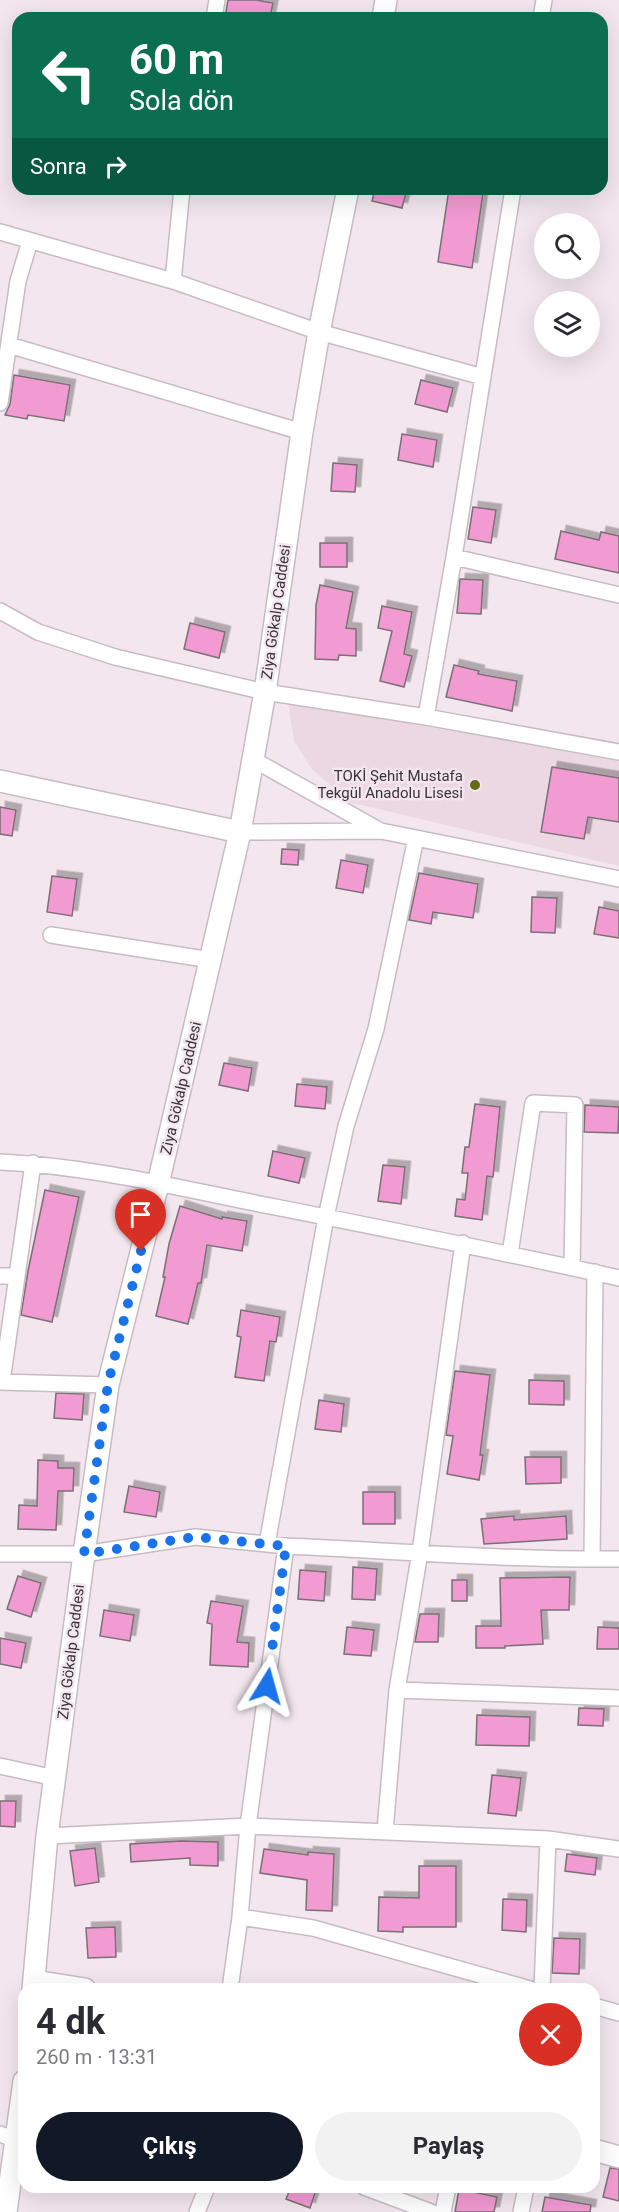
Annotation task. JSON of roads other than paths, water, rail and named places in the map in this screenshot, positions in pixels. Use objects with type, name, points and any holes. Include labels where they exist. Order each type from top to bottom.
[{"type":"street","points":[[173,281],[182,195]]},
{"type":"street","name":"Ziya Gökalp Caddesi","points":[[34,1983],[47,1836],[108,1384],[158,1184],[240,832],[265,692],[302,432],[319,332],[347,195]]},
{"type":"street","points":[[426,717],[512,195]]},
{"type":"street","points":[[0,232],[173,281],[319,332],[483,377]]},
{"type":"street","points":[[0,403],[18,281],[30,241]]},
{"type":"street","points":[[9,345],[302,432]]},
{"type":"street","points":[[454,557],[619,595]]},
{"type":"street","points":[[0,611],[38,632],[115,657],[265,692],[426,717],[619,752]]},
{"type":"street","points":[[254,760],[381,831]]},
{"type":"street","points":[[0,781],[240,832],[381,831],[619,879]]},
{"type":"street","points":[[267,1544],[326,1217],[346,1126],[376,1029],[416,838]]},
{"type":"street","points":[[51,935],[211,960]]},
{"type":"street","points":[[510,1254],[533,1103],[574,1105],[572,1267]]},
{"type":"street","points":[[0,1162],[33,1163],[158,1184],[463,1243],[619,1278]]},
{"type":"street","points":[[33,1163],[1,1382],[108,1384]]},
{"type":"street","points":[[385,1831],[397,1690],[420,1552],[463,1243]]},
{"type":"street","points":[[592,1559],[595,1272]]},
{"type":"street","points":[[0,1276],[17,1276]]},
{"type":"street","points":[[0,1554],[84,1554],[195,1537],[286,1546],[516,1559],[619,1559]]},
{"type":"street","points":[[231,1983],[240,1917],[248,1826],[286,1546]]},
{"type":"street","points":[[397,1690],[619,1698]]},
{"type":"street","points":[[0,1766],[55,1778]]},
{"type":"street","points":[[47,1836],[248,1826],[548,1839],[619,1850]]},
{"type":"street","points":[[542,1983],[548,1839]]},
{"type":"street","points":[[240,1917],[313,1928],[500,1983]]},
{"type":"street","points":[[600,2008],[619,2013]]},
{"type":"street","points":[[6,2212],[8,2137],[18,2102]]},
{"type":"street","points":[[600,2152],[619,2157]]},
{"type":"street","points":[[197,2212],[205,2193]]},
{"type":"street","points":[[380,2193],[431,2212]]},
{"type":"street","points":[[443,2212],[447,2193]]},
{"type":"street","points":[[521,2212],[525,2193]]},
{"type":"place","name":"TOKİ Şehit Mustafa Tekgül Anadolu Lisesi","points":[[475,785]]}]
